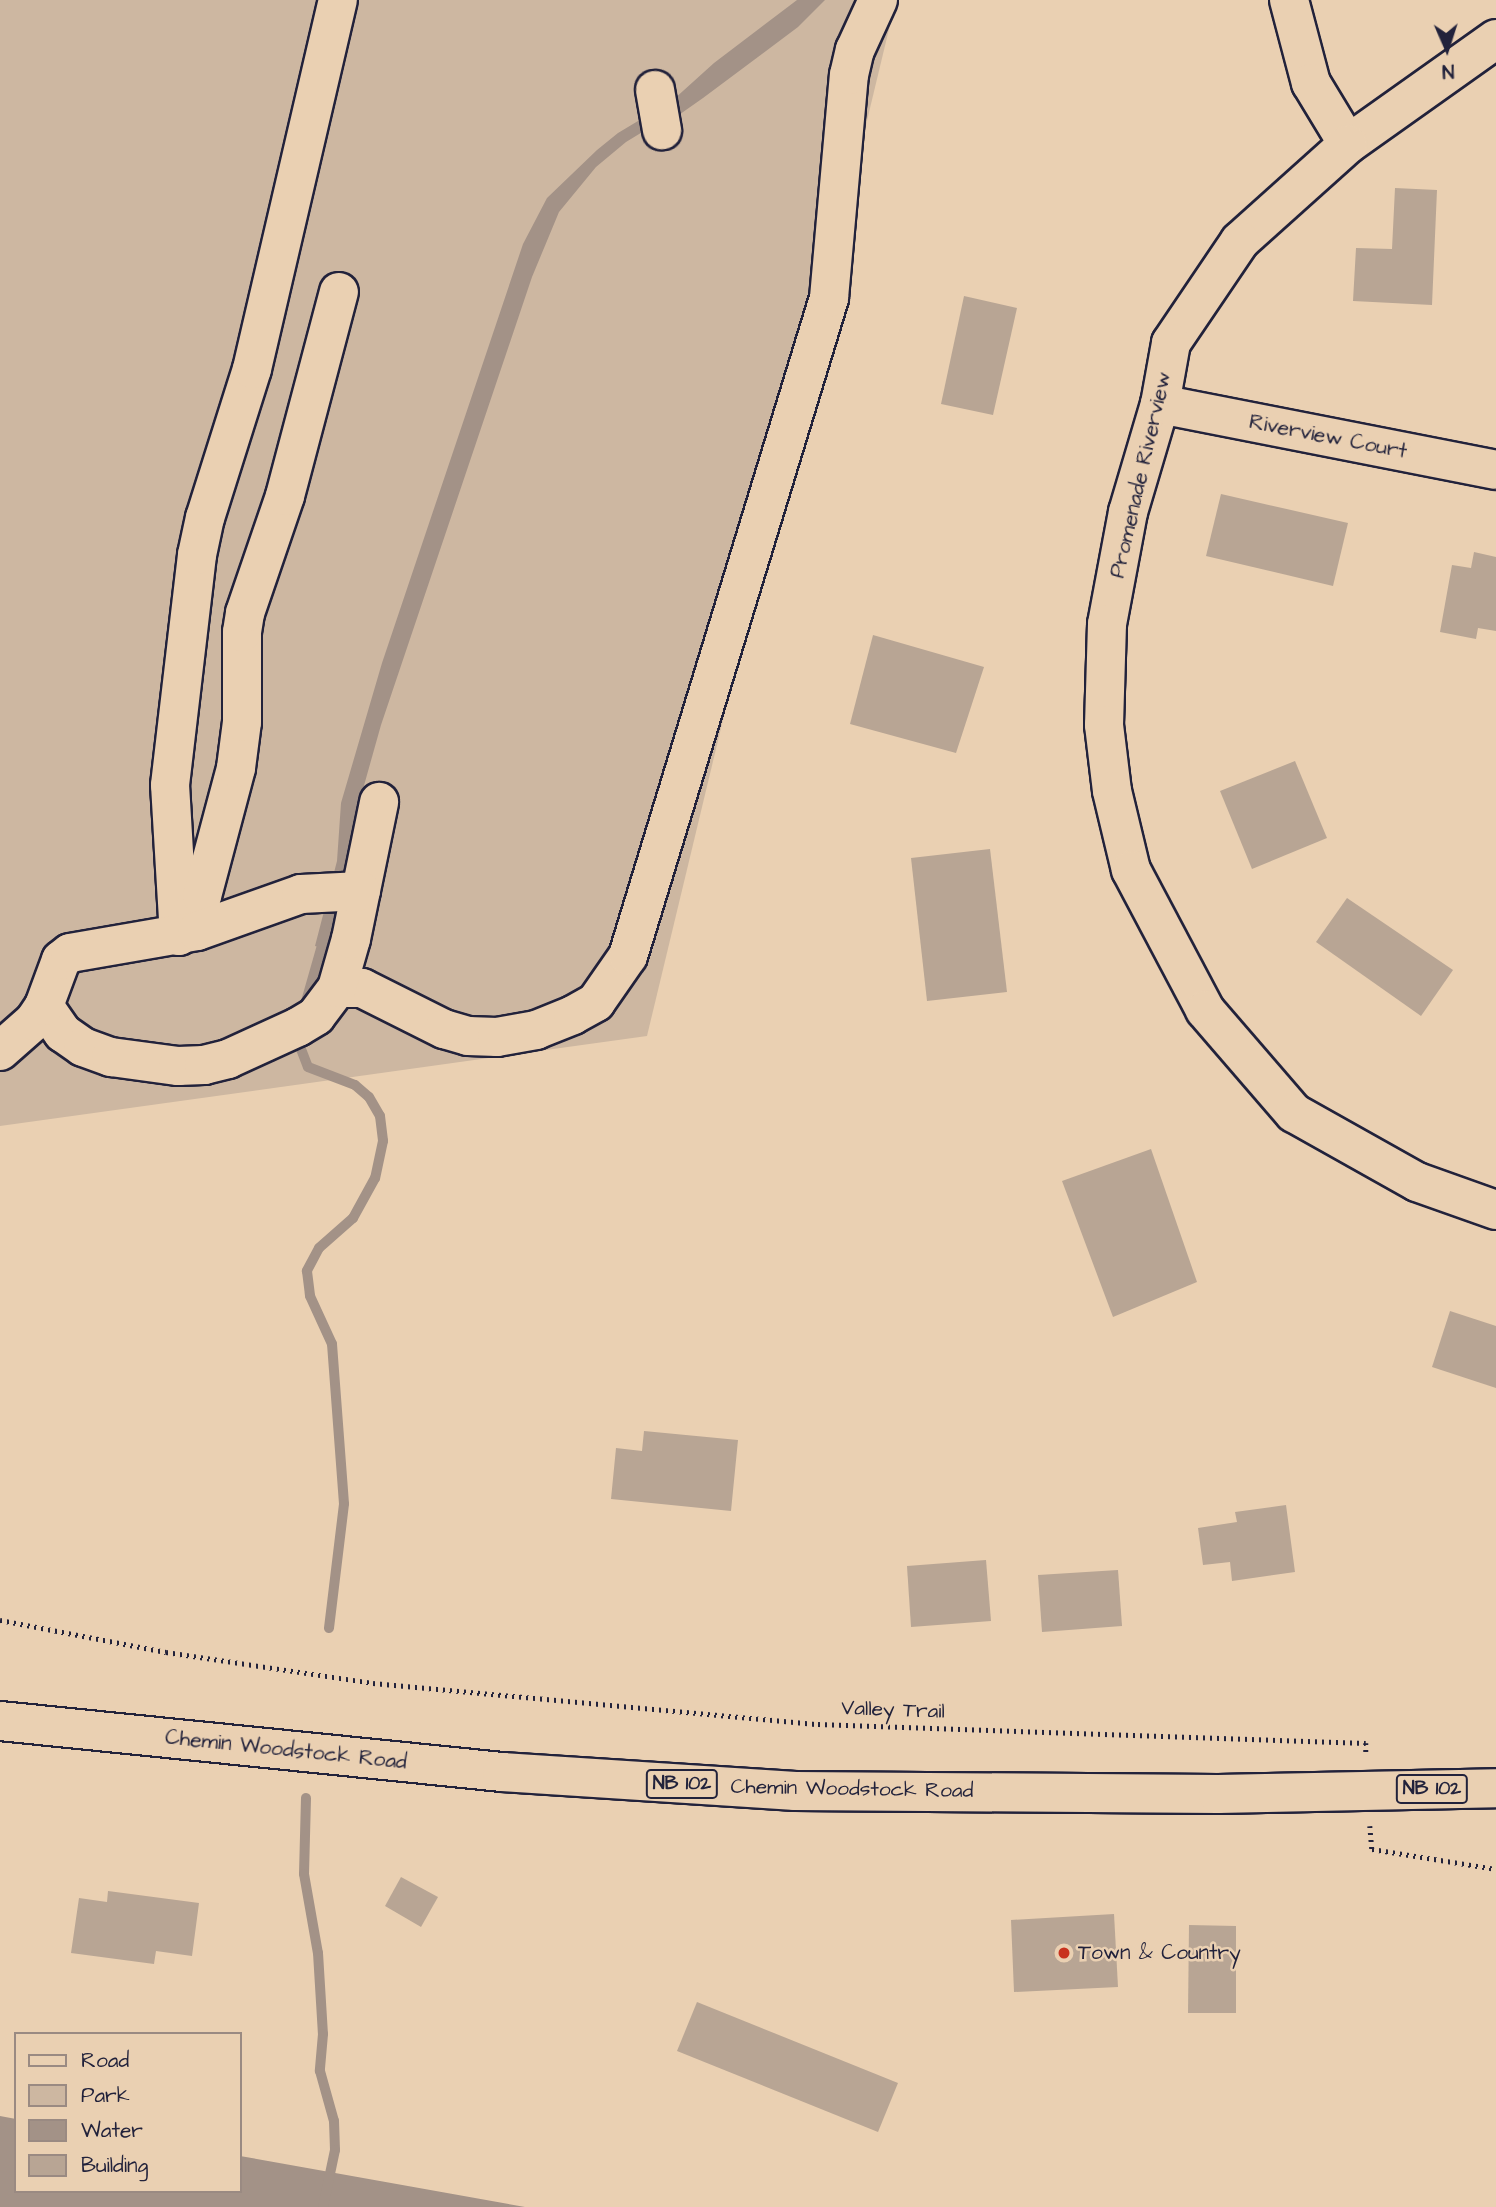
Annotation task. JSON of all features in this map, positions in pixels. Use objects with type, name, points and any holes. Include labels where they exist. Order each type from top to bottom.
[{"type":"street","points":[[179,936],[170,785],[193,581],[205,519],[252,369],[338,0]]},
{"type":"street","points":[[337,988],[362,988],[444,1029],[468,1036],[497,1037],[536,1030],[596,1002],[628,956],[829,298],[849,75],[855,50],[878,0]]},
{"type":"street","points":[[1289,0],[1311,83],[1348,145]]},
{"type":"street","name":"Promenade Riverview","points":[[1496,39],[1348,145],[1240,241],[1171,343],[1160,404],[1128,512],[1107,624],[1104,725],[1112,791],[1131,870],[1205,1010],[1294,1113],[1417,1182],[1496,1210]]},
{"type":"street","points":[[655,90],[662,130]]},
{"type":"street","points":[[179,936],[202,896],[236,768],[242,722],[242,632],[285,496],[339,292]]},
{"type":"street","name":"Riverview Court","points":[[1160,404],[1496,470]]},
{"type":"street","points":[[193,581],[251,597]]},
{"type":"street","points":[[44,1006],[63,1033],[92,1051],[111,1057],[178,1066],[204,1065],[259,1047],[298,1027],[316,1016],[337,988],[379,802]]},
{"type":"street","points":[[0,1051],[34,1021],[44,1006],[61,960],[70,953],[179,936],[313,891],[357,891]]},
{"type":"street","name":"Chemin Woodstock Road","points":[[0,1721],[502,1772],[795,1791],[1218,1794],[1496,1788]]},
{"type":"path","name":"Valley Trail","points":[[0,1620],[166,1653],[373,1683],[818,1724],[1366,1743],[1367,1790]]},
{"type":"path","points":[[1372,1849],[1496,1869]]},
{"type":"green space","points":[[0,0],[896,0],[647,1036],[0,1126]]},
{"type":"water","points":[[797,0],[825,0],[798,27],[703,98],[666,124],[649,128],[626,142],[596,167],[559,212],[532,277],[381,725],[356,814],[348,885],[333,951],[315,946],[337,861],[341,803],[382,663],[523,244],[547,198],[597,150],[618,133],[673,100],[714,63]]},
{"type":"water","points":[[0,2116],[14,2119],[14,2193],[242,2193],[242,2156],[525,2207],[0,2207]]},
{"type":"building","points":[[1395,188],[1437,190],[1432,305],[1353,301],[1356,248],[1392,249]]},
{"type":"building","points":[[964,296],[1017,308],[993,415],[941,404]]},
{"type":"building","points":[[1221,494],[1348,523],[1333,586],[1206,556]]},
{"type":"building","points":[[1474,552],[1496,557],[1496,631],[1478,628],[1476,639],[1440,632],[1452,565],[1471,568]]},
{"type":"building","points":[[873,635],[984,667],[956,753],[850,724]]},
{"type":"building","points":[[1295,761],[1327,838],[1252,869],[1220,791]]},
{"type":"building","points":[[990,849],[1007,992],[927,1001],[911,858]]},
{"type":"building","points":[[1347,898],[1453,970],[1421,1016],[1316,942]]},
{"type":"building","points":[[1151,1149],[1197,1282],[1113,1317],[1062,1181]]},
{"type":"building","points":[[1450,1311],[1496,1326],[1496,1388],[1432,1367]]},
{"type":"building","points":[[644,1431],[738,1440],[731,1511],[611,1499],[616,1448],[642,1451]]},
{"type":"building","points":[[1286,1505],[1295,1572],[1232,1581],[1230,1562],[1203,1565],[1198,1528],[1237,1522],[1235,1512]]},
{"type":"building","points":[[986,1560],[991,1621],[911,1627],[907,1566]]},
{"type":"building","points":[[1118,1570],[1122,1626],[1042,1632],[1038,1575]]},
{"type":"building","points":[[401,1877],[438,1897],[421,1927],[385,1906]]},
{"type":"building","points":[[108,1891],[199,1903],[192,1956],[156,1951],[154,1964],[71,1953],[79,1898],[107,1902]]},
{"type":"building","name":"Town & Country","points":[[1114,1914],[1118,1987],[1014,1992],[1011,1920]]},
{"type":"building","points":[[1189,1925],[1236,1926],[1236,2013],[1188,2013]]},
{"type":"building","points":[[697,2002],[898,2083],[878,2132],[677,2051]]},
{"type":"waterway","points":[[305,1005],[325,935]]},
{"type":"waterway","points":[[301,1049],[308,1067],[355,1085],[369,1097],[380,1116],[383,1141],[375,1178],[353,1218],[319,1248],[307,1271],[310,1296],[332,1344],[344,1504],[329,1628]]},
{"type":"waterway","points":[[306,1798],[304,1874],[318,1953],[323,2034],[320,2071],[334,2121],[335,2150],[323,2207]]},
{"type":"place","name":"Town & Country","points":[[1064,1953]]}]
